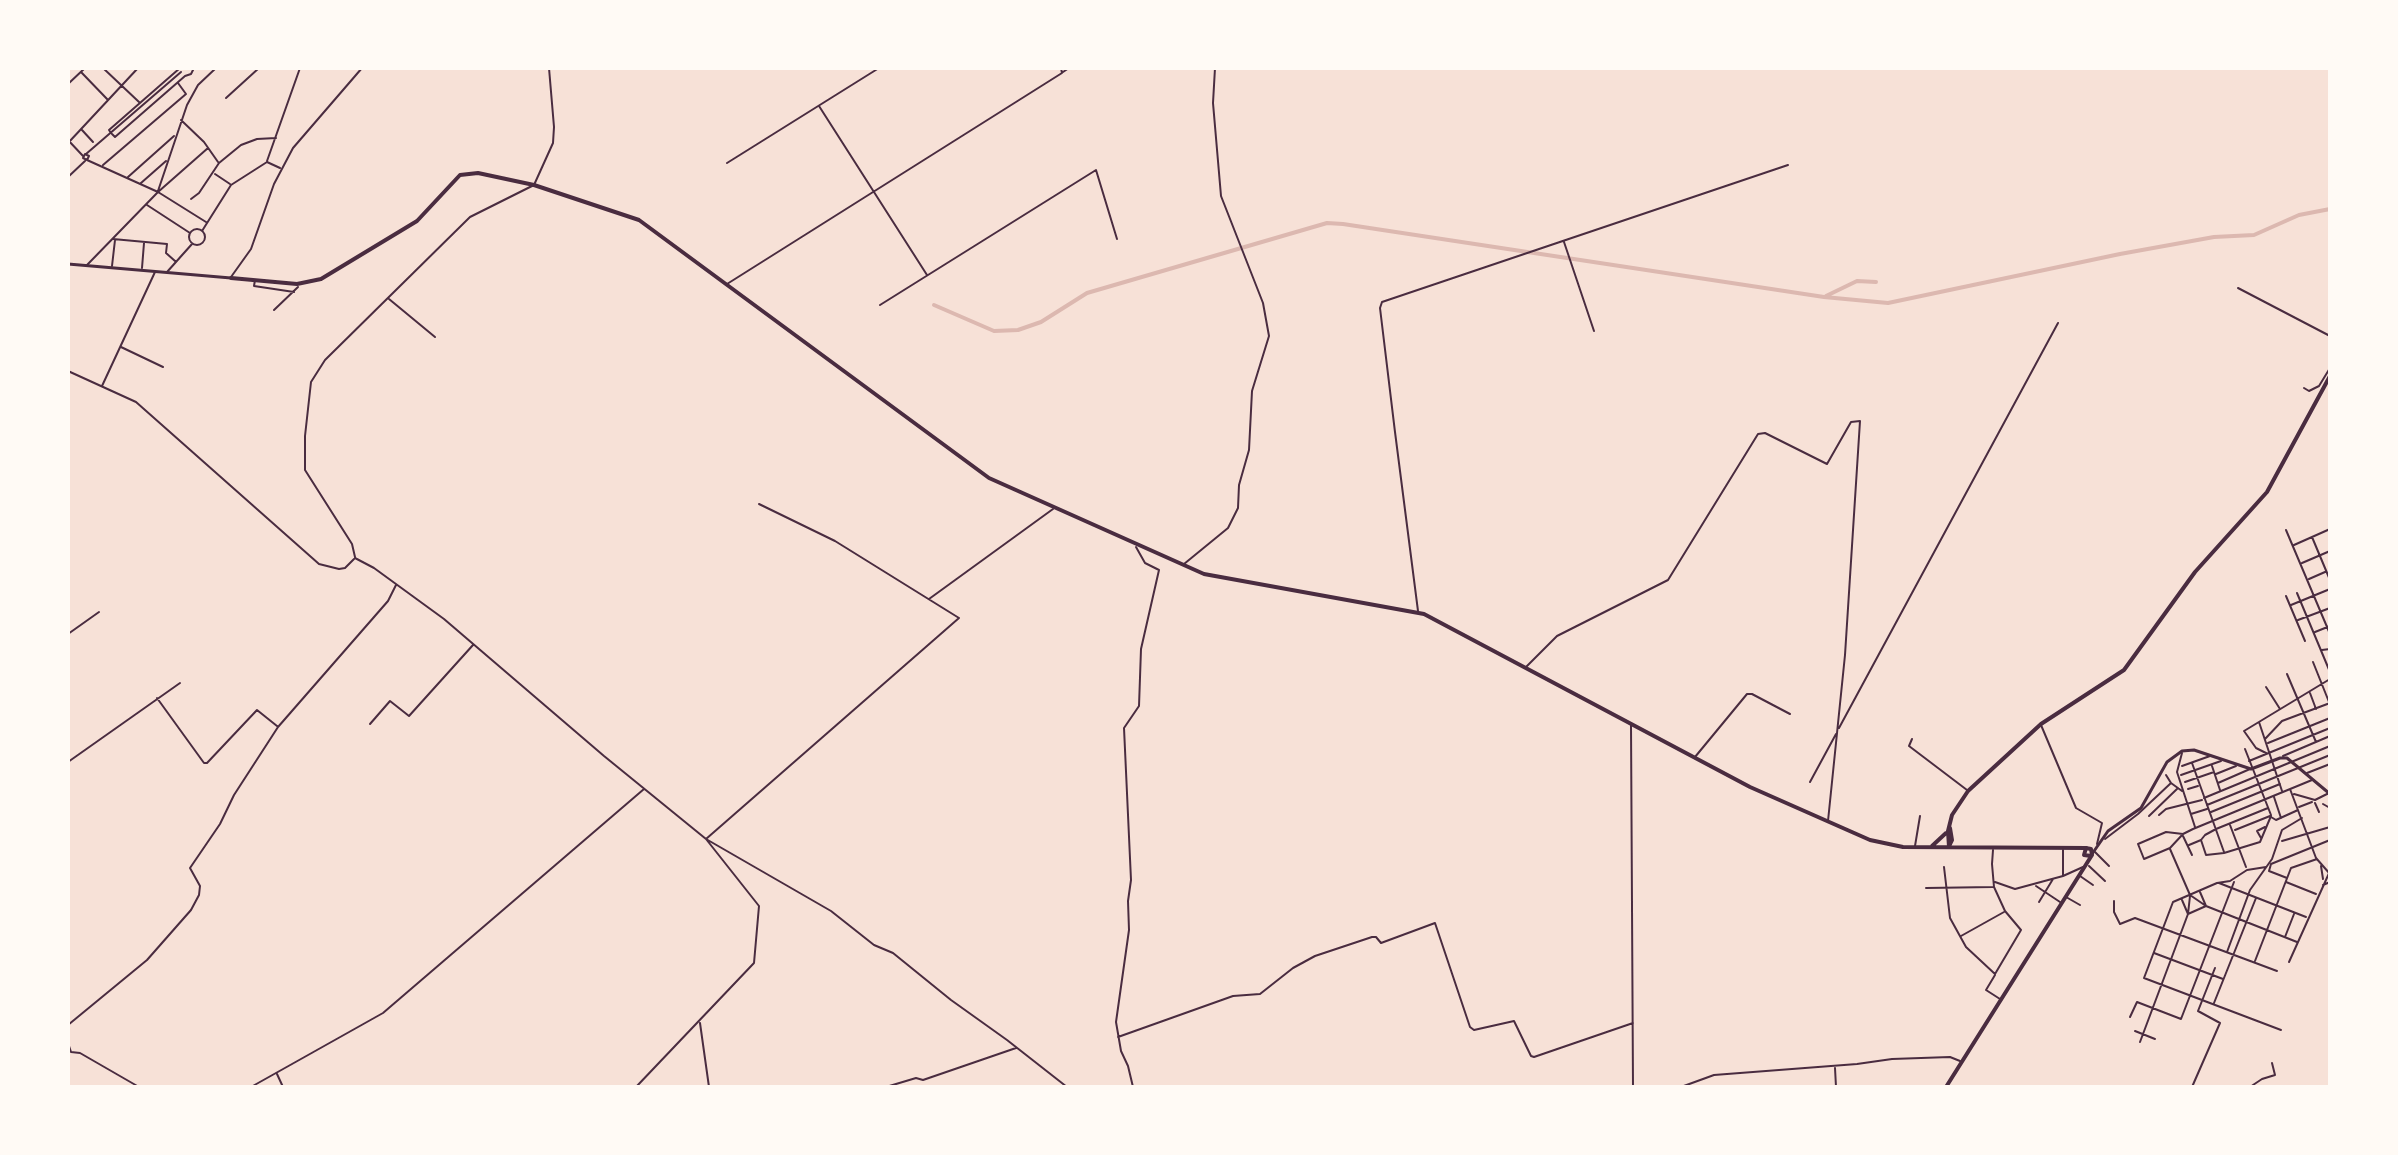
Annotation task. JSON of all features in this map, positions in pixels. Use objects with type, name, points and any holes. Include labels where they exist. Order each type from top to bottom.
[{"type":"main road","points":[[231,278],[305,284],[327,277],[417,221],[460,175],[478,173],[534,185],[639,220],[977,470],[1002,485],[1183,565],[1204,574],[1418,612],[1750,787],[1870,840],[1915,847],[2087,848],[2093,854]]},
{"type":"main road","points":[[1949,847],[1950,830],[1958,803],[1968,791],[2041,724],[2120,674],[2195,572],[2258,504],[2274,481],[2330,376]]},
{"type":"main road","points":[[1932,846],[1950,830]]},
{"type":"main road","points":[[1950,830],[1968,847]]},
{"type":"main road","points":[[2085,865],[2087,848]]},
{"type":"main road","points":[[2075,849],[2087,857],[2093,854]]},
{"type":"main road","points":[[1946,1087],[2093,854]]},
{"type":"street","points":[[68,84],[85,68]]},
{"type":"street","points":[[103,68],[140,102]]},
{"type":"street","points":[[129,68],[134,73]]},
{"type":"street","points":[[138,68],[69,141],[86,157],[158,192],[206,222]]},
{"type":"street","points":[[180,70],[109,130],[111,133],[115,137],[191,74],[193,68]]},
{"type":"street","points":[[158,192],[181,120],[198,85],[216,68]]},
{"type":"street","points":[[246,68],[253,73]]},
{"type":"street","points":[[251,68],[253,73]]},
{"type":"street","points":[[226,98],[259,68]]},
{"type":"street","points":[[192,243],[198,245],[204,241],[202,231],[206,222],[231,185],[267,162],[300,68]]},
{"type":"street","points":[[68,264],[231,278],[251,251],[282,168],[299,140],[362,68]]},
{"type":"street","points":[[549,68],[553,143],[534,185],[470,217],[317,370],[309,393],[303,458],[305,470],[352,544],[355,558],[444,619],[706,839],[831,911],[874,945],[893,953],[1067,1087]]},
{"type":"street","points":[[727,163],[879,68]]},
{"type":"street","points":[[726,284],[1069,68]]},
{"type":"street","points":[[1183,565],[1228,528],[1238,508],[1240,479],[1249,450],[1252,391],[1269,336],[1263,303],[1221,196],[1213,103],[1215,68]]},
{"type":"street","points":[[180,70],[185,76]]},
{"type":"street","points":[[68,177],[99,144],[180,70]]},
{"type":"street","points":[[81,72],[108,100]]},
{"type":"street","points":[[103,166],[186,94],[178,83]]},
{"type":"street","points":[[819,106],[927,276]]},
{"type":"street","points":[[181,120],[219,163]]},
{"type":"street","points":[[81,129],[93,142]]},
{"type":"street","points":[[127,178],[176,134]]},
{"type":"street","points":[[191,199],[219,163],[248,141],[276,138]]},
{"type":"street","points":[[87,265],[158,192],[208,148]]},
{"type":"street","points":[[140,184],[167,160]]},
{"type":"street","points":[[267,162],[282,168]]},
{"type":"street","points":[[1418,612],[1380,304],[1788,165]]},
{"type":"street","points":[[68,170],[70,168],[73,172]]},
{"type":"street","points":[[880,305],[1096,170],[1117,239]]},
{"type":"street","points":[[213,173],[231,185]]},
{"type":"street","points":[[146,205],[190,233],[192,243]]},
{"type":"street","points":[[190,233],[202,231]]},
{"type":"street","points":[[113,239],[167,244],[166,253],[175,261]]},
{"type":"street","points":[[112,268],[113,239]]},
{"type":"street","points":[[1564,240],[1594,331]]},
{"type":"street","points":[[141,270],[144,242]]},
{"type":"street","points":[[167,272],[192,243]]},
{"type":"street","points":[[102,387],[155,271]]},
{"type":"street","points":[[255,280],[254,286],[294,292]]},
{"type":"street","points":[[274,310],[298,287]]},
{"type":"street","points":[[2238,288],[2330,336]]},
{"type":"street","points":[[389,298],[435,337]]},
{"type":"street","points":[[1810,782],[2058,323]]},
{"type":"street","points":[[120,347],[163,367]]},
{"type":"street","points":[[2304,388],[2313,390],[2319,386],[2330,368]]},
{"type":"street","points":[[68,371],[136,402],[319,564],[339,569],[351,564],[355,558]]},
{"type":"street","points":[[1525,668],[1557,636],[1668,580],[1758,434],[1765,433],[1827,464],[1851,422],[1860,421],[1838,730],[1828,822]]},
{"type":"street","points":[[706,839],[959,618],[835,541],[759,504]]},
{"type":"street","points":[[929,599],[1054,508]]},
{"type":"street","points":[[2293,545],[2330,529]]},
{"type":"street","points":[[2286,530],[2330,634]]},
{"type":"street","points":[[2312,537],[2330,580]]},
{"type":"street","points":[[1133,1087],[1116,1022],[1129,930],[1131,880],[1124,728],[1139,706],[1141,649],[1159,570],[1145,563],[1135,544]]},
{"type":"street","points":[[2301,563],[2330,551]]},
{"type":"street","points":[[2307,579],[2326,572]]},
{"type":"street","points":[[68,1025],[147,960],[191,910],[200,886],[190,868],[278,727],[388,601],[396,585]]},
{"type":"street","points":[[2290,605],[2330,589]]},
{"type":"street","points":[[2297,593],[2330,672]]},
{"type":"street","points":[[2286,596],[2305,641]]},
{"type":"street","points":[[2297,621],[2330,608]]},
{"type":"street","points":[[68,634],[99,612]]},
{"type":"street","points":[[2313,633],[2329,627]]},
{"type":"street","points":[[370,724],[390,701],[409,716],[474,644]]},
{"type":"street","points":[[2321,651],[2330,649]]},
{"type":"street","points":[[2265,739],[2282,721],[2330,703],[2313,662]]},
{"type":"street","points":[[2287,674],[2316,742]]},
{"type":"street","points":[[2268,753],[2251,742],[2244,731],[2330,679]]},
{"type":"street","points":[[68,762],[180,683]]},
{"type":"street","points":[[2266,687],[2280,709]]},
{"type":"street","points":[[2309,692],[2316,709]]},
{"type":"street","points":[[1694,758],[1747,694],[1790,714]]},
{"type":"street","points":[[157,698],[204,763],[257,710],[278,727]]},
{"type":"street","points":[[2273,713],[2282,721]]},
{"type":"street","points":[[2266,744],[2330,718]]},
{"type":"street","points":[[2259,722],[2282,792]]},
{"type":"street","points":[[2041,724],[2076,808],[2102,823],[2099,843]]},
{"type":"street","points":[[1631,725],[1633,1087]]},
{"type":"street","points":[[2249,761],[2330,728]]},
{"type":"street","points":[[2218,783],[2330,736]]},
{"type":"street","points":[[1912,739],[1909,746],[1968,791]]},
{"type":"street","points":[[2159,815],[2166,809],[2205,799],[2330,746]]},
{"type":"street","points":[[2245,749],[2275,820],[2330,793],[2309,773],[2287,758],[2280,758]]},
{"type":"street","points":[[2109,866],[2093,854],[2099,843],[2113,826],[2141,808],[2167,762],[2182,751],[2194,750],[2252,769]]},
{"type":"street","points":[[2182,751],[2177,772],[2195,828]]},
{"type":"street","points":[[2191,814],[2330,755]]},
{"type":"street","points":[[2182,766],[2210,756]]},
{"type":"street","points":[[2181,775],[2221,761]]},
{"type":"street","points":[[2192,763],[2224,853]]},
{"type":"street","points":[[2211,764],[2220,791]]},
{"type":"street","points":[[2309,773],[2330,764]]},
{"type":"street","points":[[2182,783],[2236,766]]},
{"type":"street","points":[[2166,775],[2183,791]]},
{"type":"street","points":[[2183,834],[2166,832],[2138,844],[2144,859],[2170,848],[2183,834],[2195,828],[2313,780]]},
{"type":"street","points":[[2087,848],[2099,843],[2138,814],[2171,783]]},
{"type":"street","points":[[2210,813],[2280,784]]},
{"type":"street","points":[[2188,789],[2200,785]]},
{"type":"street","points":[[2149,816],[2178,788]]},
{"type":"street","points":[[251,1087],[383,1013],[644,789]]},
{"type":"street","points":[[2291,791],[2314,800],[2319,812]]},
{"type":"street","points":[[2289,962],[2329,872],[2317,859],[2291,791]]},
{"type":"street","points":[[2274,796],[2281,818]]},
{"type":"street","points":[[2323,804],[2330,808]]},
{"type":"street","points":[[2189,845],[2216,829],[2268,808]]},
{"type":"street","points":[[1915,847],[1920,816]]},
{"type":"street","points":[[2261,841],[2271,816]]},
{"type":"street","points":[[2233,831],[2271,816]]},
{"type":"street","points":[[2227,952],[2248,895],[2276,849],[2282,830],[2302,818]]},
{"type":"street","points":[[2230,824],[2246,869]]},
{"type":"street","points":[[2261,841],[2257,831],[2266,827]]},
{"type":"street","points":[[2282,841],[2330,827]]},
{"type":"street","points":[[2183,834],[2192,855]]},
{"type":"street","points":[[636,1087],[752,967],[760,910],[758,903],[706,839]]},
{"type":"street","points":[[2201,840],[2206,855],[2224,853],[2261,841]]},
{"type":"street","points":[[2318,895],[2269,871],[2273,863],[2330,840]]},
{"type":"street","points":[[2170,848],[2190,893],[2206,906],[2297,942]]},
{"type":"street","points":[[1993,849],[1994,887],[2005,911],[2021,930],[1986,990],[2000,1000]]},
{"type":"street","points":[[2063,849],[2063,876]]},
{"type":"street","points":[[2255,962],[2292,867],[2317,859]]},
{"type":"street","points":[[2320,863],[2330,866]]},
{"type":"street","points":[[2320,863],[2322,885]]},
{"type":"street","points":[[1994,882],[2015,889],[2063,876],[2085,865],[2105,881]]},
{"type":"street","points":[[1944,867],[1950,918],[1966,947],[1995,974]]},
{"type":"street","points":[[2130,1017],[2137,1002],[2181,1019],[2235,879],[2246,869],[2266,867]]},
{"type":"street","points":[[2079,875],[2093,885]]},
{"type":"street","points":[[2039,902],[2053,879]]},
{"type":"street","points":[[2235,879],[2190,893],[2169,908],[2144,978],[2281,1030]]},
{"type":"street","points":[[2322,885],[2330,882]]},
{"type":"street","points":[[2217,883],[2307,918]]},
{"type":"street","points":[[2033,884],[2061,903]]},
{"type":"street","points":[[1926,888],[1994,887]]},
{"type":"street","points":[[2199,891],[2206,906]]},
{"type":"street","points":[[2140,1042],[2188,914],[2190,893]]},
{"type":"street","points":[[2065,897],[2080,905]]},
{"type":"street","points":[[2181,898],[2188,914]]},
{"type":"street","points":[[2214,1004],[2256,898]]},
{"type":"street","points":[[2114,901],[2114,912],[2120,924],[2135,918],[2277,971]]},
{"type":"street","points":[[2188,914],[2206,906]]},
{"type":"street","points":[[1960,936],[2005,911]]},
{"type":"street","points":[[2285,937],[2295,913]]},
{"type":"street","points":[[1118,1037],[1233,996],[1260,994],[1293,968],[1315,956],[1372,937],[1381,943],[1435,923],[1470,1027],[1474,1030],[1514,1021],[1534,1057],[1633,1023]]},
{"type":"street","points":[[2153,953],[2224,979]]},
{"type":"street","points":[[2192,1087],[2220,1023],[2198,1011],[2215,968]]},
{"type":"street","points":[[700,1022],[709,1087]]},
{"type":"street","points":[[2135,1031],[2155,1039]]},
{"type":"street","points":[[68,1043],[71,1052],[68,1058]]},
{"type":"street","points":[[886,1087],[916,1078],[923,1080],[1017,1048]]},
{"type":"street","points":[[71,1052],[80,1053],[139,1087]]},
{"type":"street","points":[[1681,1087],[1714,1075],[1892,1059],[1950,1057],[1962,1062]]},
{"type":"street","points":[[2250,1087],[2275,1075],[2272,1063]]},
{"type":"street","points":[[1835,1066],[1836,1087]]},
{"type":"street","points":[[277,1073],[283,1087]]},
{"type":"waterway","points":[[934,305],[994,331],[1018,330],[1041,322],[1087,293],[1327,223],[1824,297],[1888,303],[2120,254],[2214,237],[2254,235],[2299,215],[2330,209]]},
{"type":"waterway","points":[[1826,296],[1857,281],[1876,282]]}]
